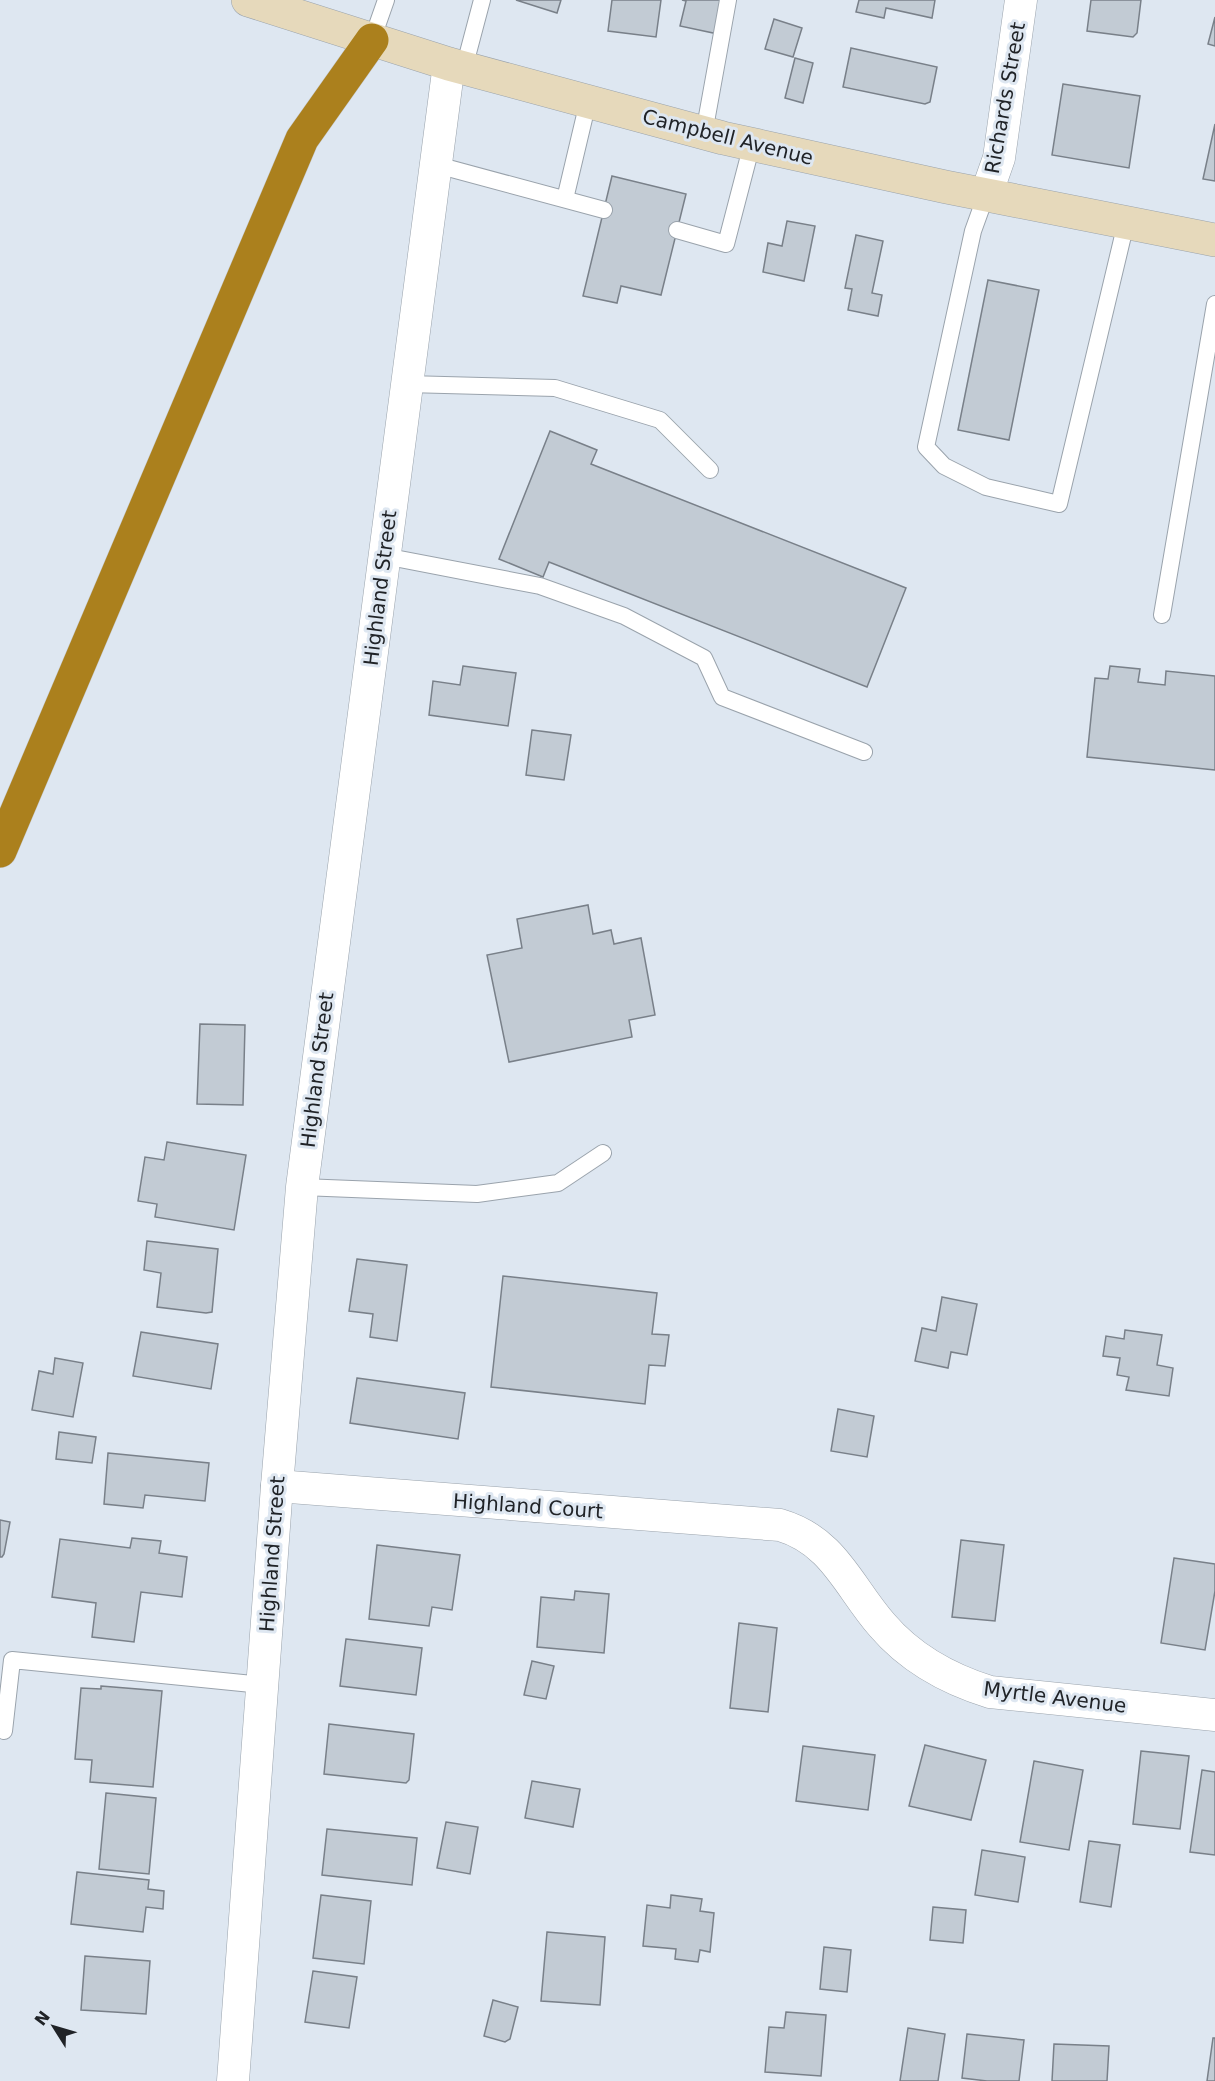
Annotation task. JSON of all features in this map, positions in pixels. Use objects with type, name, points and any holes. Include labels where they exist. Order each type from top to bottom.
[{"type":"highway","points":[[0,851],[302,139],[372,40]]},
{"type":"main road","name":"Campbell Avenue","points":[[249,0],[457,66],[704,133],[986,195],[1215,240]]},
{"type":"street","name":"Richards Street","points":[[986,195],[999,158],[1021,0]]},
{"type":"street","name":"Highland Street","points":[[238,2080],[262,1685],[302,1186],[437,165],[457,66]]},
{"type":"street","name":"Highland Court","points":[[277,1486],[780,1525]]},
{"type":"street","name":"Myrtle Avenue","points":[[780,1525],[799,1532],[819,1544],[897,1641],[919,1659],[965,1684],[990,1692],[1215,1715]]},
{"type":"lane","points":[[372,40],[386,0]]},
{"type":"lane","points":[[457,66],[482,0]]},
{"type":"lane","points":[[704,133],[728,0]]},
{"type":"lane","points":[[565,199],[588,102]]},
{"type":"lane","points":[[677,230],[726,244],[752,144]]},
{"type":"lane","points":[[437,165],[604,210]]},
{"type":"lane","points":[[986,195],[973,231],[926,447],[944,466],[986,488],[1059,504],[1126,223]]},
{"type":"lane","points":[[1162,615],[1215,304]]},
{"type":"lane","points":[[407,384],[555,388],[660,420],[710,470]]},
{"type":"lane","points":[[384,556],[540,586],[624,616],[704,658],[722,697],[864,752]]},
{"type":"lane","points":[[302,1186],[477,1194],[558,1183],[603,1153]]},
{"type":"lane","points":[[4,1731],[12,1660],[262,1685]]},
{"type":"building","points":[[516,0],[561,0],[557,13]]},
{"type":"building","points":[[612,0],[661,0],[656,37],[608,31]]},
{"type":"building","points":[[682,0],[725,0],[718,34],[680,26],[686,1]]},
{"type":"building","points":[[859,0],[935,0],[932,18],[886,8],[884,18],[856,12]]},
{"type":"building","points":[[1091,0],[1141,0],[1137,33],[1133,37],[1087,31]]},
{"type":"building","points":[[1215,17],[1215,46],[1208,44]]},
{"type":"building","points":[[774,19],[802,28],[793,57],[765,49]]},
{"type":"building","points":[[851,48],[937,67],[930,102],[925,104],[843,87]]},
{"type":"building","points":[[795,58],[813,63],[803,103],[785,98]]},
{"type":"building","points":[[1063,84],[1140,96],[1129,168],[1052,155]]},
{"type":"building","points":[[1215,124],[1215,181],[1203,179]]},
{"type":"building","points":[[612,176],[686,194],[661,295],[621,286],[617,303],[583,296]]},
{"type":"building","points":[[787,221],[815,226],[804,281],[763,272],[768,243],[782,246]]},
{"type":"building","points":[[856,235],[883,241],[872,293],[882,295],[878,316],[848,310],[852,289],[845,288]]},
{"type":"building","points":[[988,280],[1039,290],[1009,440],[958,430]]},
{"type":"building","points":[[550,431],[597,450],[591,464],[906,588],[867,687],[549,562],[543,577],[499,559]]},
{"type":"building","points":[[463,666],[516,673],[508,726],[429,715],[433,681],[460,685]]},
{"type":"building","points":[[1110,666],[1140,669],[1138,682],[1165,685],[1166,671],[1215,676],[1215,770],[1087,757],[1095,678],[1108,679]]},
{"type":"building","points":[[532,730],[571,735],[564,780],[526,775]]},
{"type":"building","points":[[588,905],[593,934],[611,930],[614,944],[641,938],[655,1015],[629,1020],[632,1037],[509,1062],[487,955],[522,948],[517,919]]},
{"type":"building","points":[[200,1024],[245,1025],[243,1105],[197,1104]]},
{"type":"building","points":[[167,1142],[246,1155],[234,1230],[155,1217],[157,1204],[138,1201],[145,1157],[164,1160]]},
{"type":"building","points":[[147,1241],[218,1249],[212,1312],[157,1307],[161,1273],[144,1270]]},
{"type":"building","points":[[357,1259],[407,1265],[397,1341],[370,1337],[373,1314],[349,1311]]},
{"type":"building","points":[[503,1276],[657,1293],[652,1334],[669,1335],[665,1366],[649,1365],[645,1404],[491,1387]]},
{"type":"building","points":[[942,1297],[977,1304],[967,1355],[951,1352],[948,1368],[915,1361],[922,1328],[936,1331]]},
{"type":"building","points":[[1125,1330],[1162,1335],[1157,1365],[1173,1368],[1169,1396],[1126,1390],[1129,1377],[1117,1375],[1120,1358],[1103,1356],[1106,1336],[1124,1339]]},
{"type":"building","points":[[141,1332],[218,1344],[211,1389],[133,1376]]},
{"type":"building","points":[[55,1358],[83,1363],[73,1417],[32,1410],[39,1371],[53,1374]]},
{"type":"building","points":[[357,1378],[465,1393],[458,1439],[350,1423]]},
{"type":"building","points":[[838,1409],[874,1416],[867,1457],[831,1451]]},
{"type":"building","points":[[59,1432],[96,1437],[92,1463],[56,1459]]},
{"type":"building","points":[[108,1453],[209,1463],[205,1501],[145,1495],[143,1508],[104,1504]]},
{"type":"building","points":[[0,1520],[10,1522],[2,1557],[0,1557]]},
{"type":"building","points":[[132,1538],[161,1541],[159,1553],[187,1557],[182,1597],[141,1592],[134,1642],[92,1637],[96,1603],[52,1597],[60,1539],[130,1548]]},
{"type":"building","points":[[961,1540],[1004,1545],[995,1621],[952,1617]]},
{"type":"building","points":[[377,1545],[460,1555],[452,1610],[432,1607],[429,1626],[369,1619]]},
{"type":"building","points":[[1174,1558],[1215,1564],[1215,1591],[1205,1650],[1161,1643]]},
{"type":"building","points":[[575,1591],[609,1594],[604,1653],[537,1647],[541,1597],[574,1600]]},
{"type":"building","points":[[739,1623],[777,1628],[768,1712],[730,1708]]},
{"type":"building","points":[[346,1639],[422,1648],[416,1695],[340,1686]]},
{"type":"building","points":[[532,1661],[554,1666],[546,1699],[524,1695]]},
{"type":"building","points":[[101,1686],[162,1691],[153,1787],[90,1782],[92,1760],[75,1759],[81,1688],[101,1689]]},
{"type":"building","points":[[329,1724],[414,1734],[409,1780],[406,1783],[324,1774]]},
{"type":"building","points":[[925,1745],[986,1760],[971,1820],[909,1806]]},
{"type":"building","points":[[803,1746],[875,1755],[868,1810],[796,1801]]},
{"type":"building","points":[[1141,1751],[1189,1756],[1180,1829],[1133,1824]]},
{"type":"building","points":[[1034,1761],[1083,1770],[1069,1850],[1020,1842]]},
{"type":"building","points":[[1202,1770],[1215,1772],[1215,1855],[1190,1852]]},
{"type":"building","points":[[532,1781],[580,1789],[573,1827],[525,1818]]},
{"type":"building","points":[[106,1793],[156,1798],[149,1874],[99,1869]]},
{"type":"building","points":[[446,1822],[478,1827],[470,1874],[437,1868]]},
{"type":"building","points":[[327,1829],[417,1838],[412,1885],[322,1875]]},
{"type":"building","points":[[1089,1841],[1120,1845],[1111,1907],[1080,1902]]},
{"type":"building","points":[[982,1850],[1025,1857],[1018,1902],[975,1895]]},
{"type":"building","points":[[77,1872],[149,1880],[148,1889],[164,1891],[163,1909],[146,1907],[143,1932],[71,1924]]},
{"type":"building","points":[[321,1895],[371,1901],[364,1964],[313,1958]]},
{"type":"building","points":[[671,1895],[702,1899],[700,1911],[714,1913],[710,1952],[700,1950],[698,1962],[675,1959],[676,1949],[643,1946],[647,1905],[670,1908]]},
{"type":"building","points":[[933,1907],[966,1910],[963,1943],[930,1940]]},
{"type":"building","points":[[547,1932],[605,1937],[600,2005],[541,2001]]},
{"type":"building","points":[[824,1947],[851,1950],[847,1992],[820,1989]]},
{"type":"building","points":[[85,1956],[150,1961],[146,2014],[81,2010]]},
{"type":"building","points":[[313,1971],[357,1977],[349,2028],[305,2022]]},
{"type":"building","points":[[493,2000],[518,2007],[510,2039],[505,2042],[484,2036]]},
{"type":"building","points":[[786,2012],[826,2015],[821,2076],[765,2072],[769,2027],[784,2028]]},
{"type":"building","points":[[908,2028],[945,2034],[938,2081],[900,2081]]},
{"type":"building","points":[[967,2034],[1024,2040],[1019,2081],[962,2078]]},
{"type":"building","points":[[1213,2038],[1215,2038],[1215,2081],[1207,2081]]},
{"type":"building","points":[[1054,2044],[1109,2046],[1107,2081],[1052,2081]]}]
